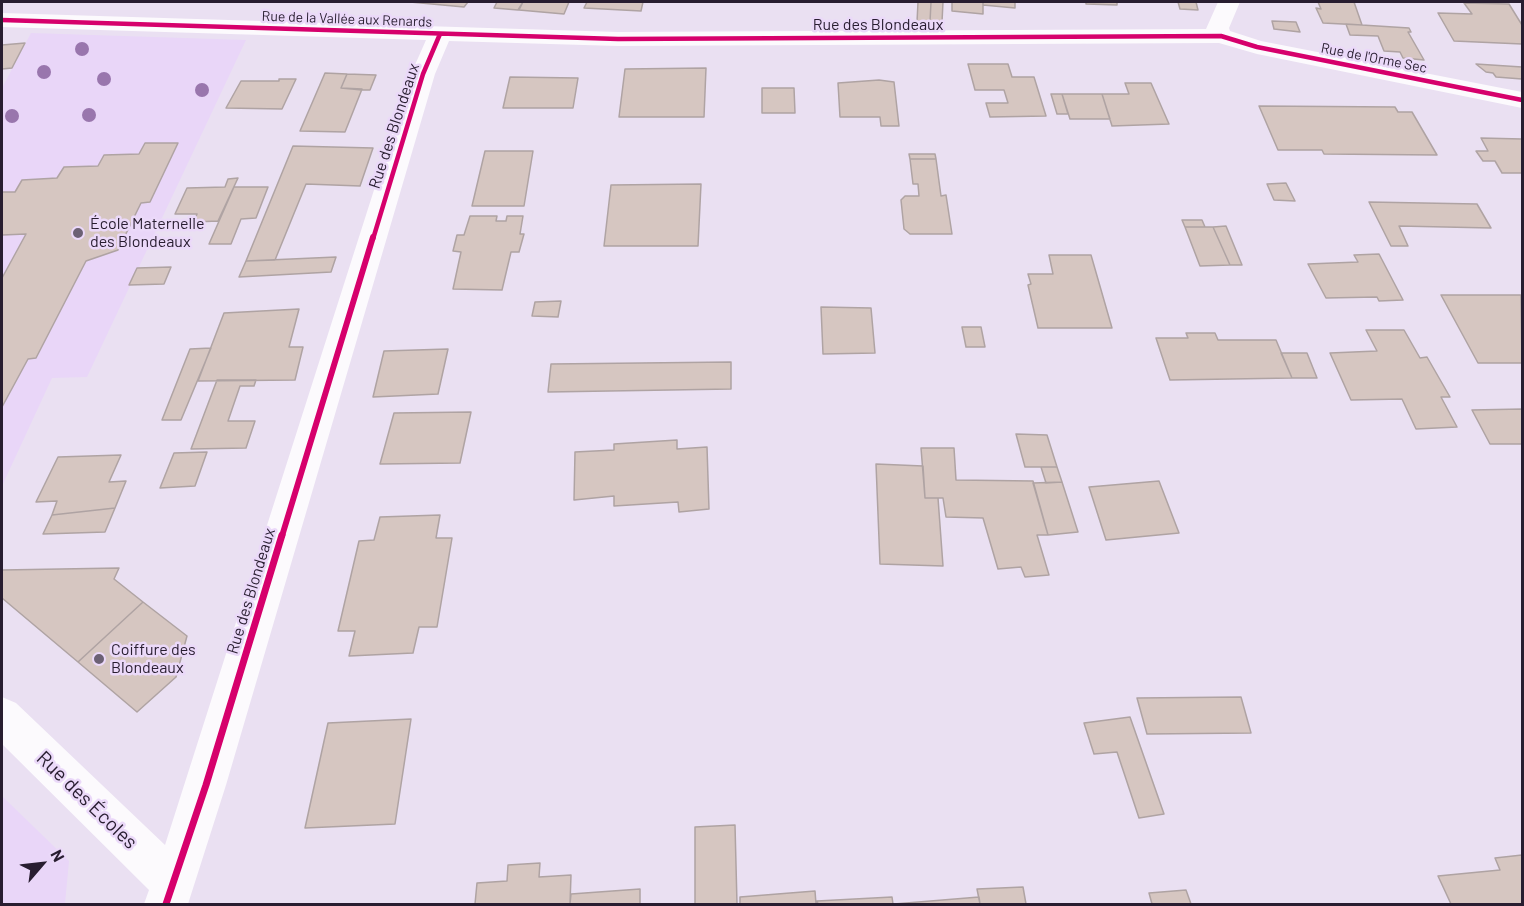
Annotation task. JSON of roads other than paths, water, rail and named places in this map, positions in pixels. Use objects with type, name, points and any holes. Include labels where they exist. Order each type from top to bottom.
[{"type":"street","points":[[1221,36],[1218,28],[1229,2]]},
{"type":"street","name":"Rue de la Vallée aux Renards","points":[[2,20],[440,34]]},
{"type":"street","name":"Rue des Blondeaux","points":[[169,894],[206,785],[423,74],[440,34],[618,39],[1221,36]]},
{"type":"street","name":"Rue de l'Orme Sec","points":[[1221,36],[1257,47],[1522,100]]},
{"type":"street","name":"Rue des Écoles","points":[[2,717],[169,894]]},
{"type":"place","name":"École Maternelle des Blondeaux","points":[[78,233]]},
{"type":"place","name":"Coiffure des Blondeaux","points":[[99,659]]}]
